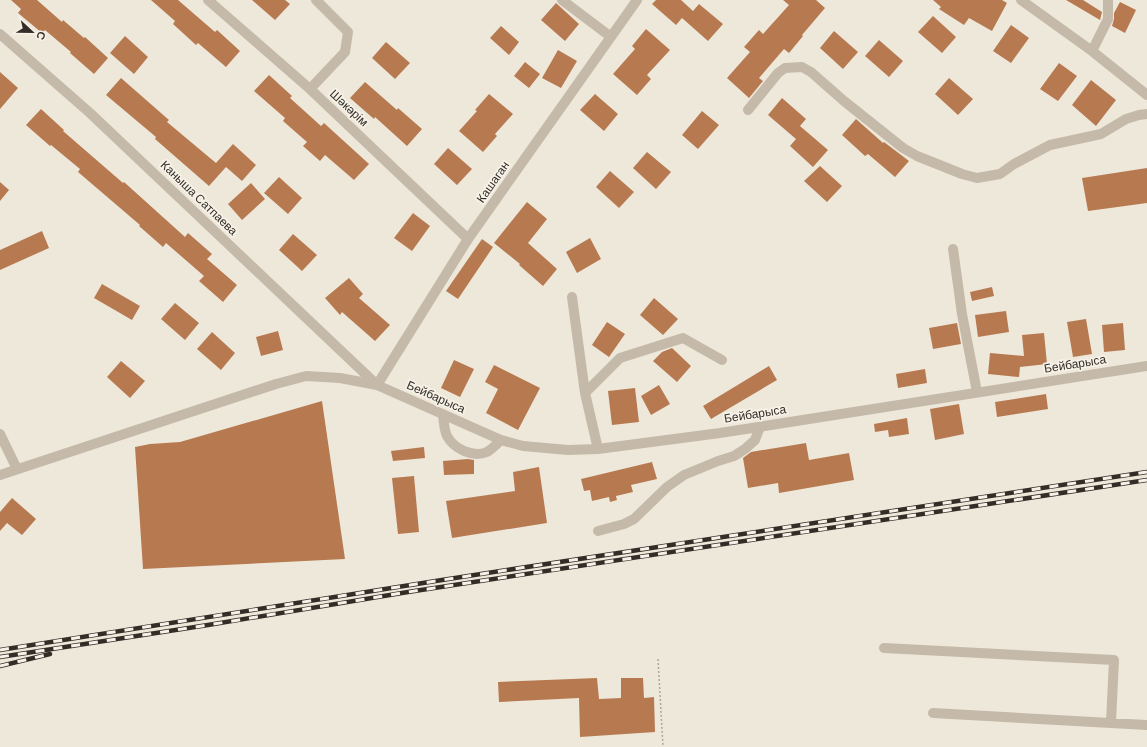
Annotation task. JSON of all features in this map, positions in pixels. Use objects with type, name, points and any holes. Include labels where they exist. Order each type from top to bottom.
[{"type":"street","name":"Шәкәрім","points":[[208,0],[310,89],[468,239]]},
{"type":"street","points":[[310,89],[345,52],[348,32],[316,0]]},
{"type":"street","points":[[562,0],[611,37]]},
{"type":"street","name":"Кашаган","points":[[377,385],[468,239],[637,0]]},
{"type":"street","points":[[1021,0],[1092,50],[1147,95]]},
{"type":"street","points":[[1092,50],[1108,19],[1108,0]]},
{"type":"street","name":"Каныша Сатпаева","points":[[0,34],[90,113],[377,385]]},
{"type":"street","points":[[748,110],[778,73],[785,68],[802,67],[811,72],[844,101],[903,148],[917,156],[976,178],[1000,174],[1014,164],[1050,145],[1100,134],[1126,119],[1147,114]]},
{"type":"street","points":[[953,249],[962,314],[977,392]]},
{"type":"street","points":[[572,297],[585,393],[598,449]]},
{"type":"street","points":[[585,393],[620,358],[683,338],[722,360]]},
{"type":"street","name":"Бейбарыса","points":[[377,385],[501,440],[523,446],[568,450],[598,449],[760,427],[1147,366]]},
{"type":"street","points":[[0,475],[276,384],[306,376],[340,378],[377,385]]},
{"type":"street","points":[[443,415],[446,435],[452,444],[466,452],[479,454],[488,451],[501,440]]},
{"type":"street","points":[[598,531],[624,524],[634,518],[668,487],[684,475],[734,456],[745,449],[755,440],[760,427]]},
{"type":"street","points":[[0,434],[18,469]]},
{"type":"street","points":[[884,648],[1114,660],[1111,722]]},
{"type":"street","points":[[933,713],[1147,725]]},
{"type":"path","points":[[658,659],[663,747]]},
{"type":"building","points":[[11,0],[37,0],[62,22],[63,20],[84,38],[85,37],[108,58],[94,74],[45,30],[42,33],[18,13],[21,9]]},
{"type":"building","points":[[151,0],[178,0],[215,32],[217,30],[240,51],[226,67],[198,43],[196,45],[173,24],[175,21]]},
{"type":"building","points":[[252,0],[285,0],[290,4],[275,20]]},
{"type":"building","points":[[656,0],[681,0],[693,11],[699,4],[723,24],[708,41],[682,18],[676,25],[652,4]]},
{"type":"building","points":[[783,0],[816,0],[825,8],[789,53],[784,49],[759,78],[763,81],[749,98],[727,78],[750,52],[744,47],[759,30],[763,34],[789,5]]},
{"type":"building","points":[[933,0],[1002,0],[1007,3],[992,31],[969,18],[964,25],[939,9],[941,7]]},
{"type":"building","points":[[1066,0],[1083,0],[1102,12],[1100,20]]},
{"type":"building","points":[[1120,2],[1136,10],[1125,33],[1112,26],[1114,13]]},
{"type":"building","points":[[556,3],[579,24],[565,41],[541,20]]},
{"type":"building","points":[[933,16],[956,37],[942,53],[918,32]]},
{"type":"building","points":[[1011,25],[1029,38],[1011,63],[993,51]]},
{"type":"building","points":[[501,26],[519,42],[509,55],[490,38]]},
{"type":"building","points":[[646,29],[670,50],[647,75],[651,79],[637,95],[613,74],[635,49],[632,46]]},
{"type":"building","points":[[834,31],[858,52],[843,69],[820,48]]},
{"type":"building","points":[[125,36],[148,57],[134,74],[110,53]]},
{"type":"building","points":[[879,40],[903,61],[889,77],[865,56]]},
{"type":"building","points":[[386,42],[410,63],[395,79],[372,58]]},
{"type":"building","points":[[558,50],[577,61],[561,88],[542,78]]},
{"type":"building","points":[[525,62],[540,74],[529,88],[514,76]]},
{"type":"building","points":[[1059,63],[1077,76],[1058,101],[1040,89]]},
{"type":"building","points":[[0,72],[18,88],[0,109]]},
{"type":"building","points":[[269,75],[292,96],[290,98],[321,126],[324,123],[369,164],[354,180],[325,155],[320,161],[303,146],[307,142],[283,121],[285,118],[254,91]]},
{"type":"building","points":[[121,78],[169,120],[167,122],[216,163],[233,144],[256,165],[242,181],[226,167],[209,186],[155,139],[156,137],[106,95]]},
{"type":"building","points":[[949,78],[973,99],[958,115],[935,94]]},
{"type":"building","points":[[1091,80],[1116,100],[1096,126],[1072,105]]},
{"type":"building","points":[[365,82],[397,110],[398,108],[422,129],[407,146],[375,117],[374,119],[350,98]]},
{"type":"building","points":[[489,94],[513,114],[495,134],[497,136],[483,152],[459,131],[477,111],[475,110]]},
{"type":"building","points":[[595,94],[618,114],[604,131],[580,110]]},
{"type":"building","points":[[782,98],[806,119],[800,126],[828,150],[813,167],[790,146],[796,139],[768,115]]},
{"type":"building","points":[[41,109],[64,130],[63,131],[123,183],[124,182],[185,237],[188,233],[212,254],[207,259],[237,285],[223,302],[199,281],[204,276],[166,243],[163,247],[139,226],[140,225],[78,172],[80,169],[26,125]]},
{"type":"building","points":[[702,111],[719,125],[698,149],[682,135]]},
{"type":"building","points":[[856,119],[883,143],[884,142],[909,161],[895,177],[868,154],[865,156],[842,135]]},
{"type":"building","points":[[448,148],[472,169],[457,185],[434,164]]},
{"type":"building","points":[[647,152],[671,172],[656,189],[633,168]]},
{"type":"building","points":[[820,166],[842,186],[827,202],[804,181]]},
{"type":"building","points":[[1147,168],[1147,203],[1088,211],[1082,178]]},
{"type":"building","points":[[610,171],[634,192],[619,208],[596,187]]},
{"type":"building","points":[[279,177],[302,198],[288,214],[264,193]]},
{"type":"building","points":[[0,182],[9,190],[0,201]]},
{"type":"building","points":[[251,183],[265,199],[242,220],[228,204]]},
{"type":"building","points":[[527,202],[547,219],[528,243],[557,269],[543,286],[519,265],[520,264],[494,243]]},
{"type":"building","points":[[413,213],[430,226],[412,251],[394,238]]},
{"type":"building","points":[[42,231],[49,248],[0,270],[0,250]]},
{"type":"building","points":[[293,234],[317,255],[302,271],[279,250]]},
{"type":"building","points":[[590,238],[601,259],[577,273],[566,252]]},
{"type":"building","points":[[482,239],[493,247],[458,299],[446,291]]},
{"type":"building","points":[[349,278],[363,294],[359,298],[390,325],[375,341],[342,312],[340,315],[325,298]]},
{"type":"building","points":[[102,284],[140,306],[132,320],[94,298]]},
{"type":"building","points":[[992,287],[994,296],[972,301],[970,292]]},
{"type":"building","points":[[654,298],[678,319],[663,335],[640,315]]},
{"type":"building","points":[[175,303],[199,323],[185,340],[161,319]]},
{"type":"building","points":[[1006,311],[1009,332],[978,337],[975,315]]},
{"type":"building","points":[[1086,319],[1092,354],[1073,357],[1067,322]]},
{"type":"building","points":[[607,322],[625,334],[609,357],[592,345]]},
{"type":"building","points":[[957,323],[961,344],[933,349],[929,328]]},
{"type":"building","points":[[1123,323],[1125,350],[1104,352],[1102,325]]},
{"type":"building","points":[[278,331],[283,350],[261,356],[256,337]]},
{"type":"building","points":[[212,332],[235,353],[221,370],[197,349]]},
{"type":"building","points":[[1044,333],[1047,364],[1020,367],[1019,377],[988,374],[990,353],[1024,356],[1022,335]]},
{"type":"building","points":[[672,348],[691,366],[677,382],[653,361],[662,352]]},
{"type":"building","points":[[454,360],[474,369],[460,397],[441,388]]},
{"type":"building","points":[[121,361],[145,381],[130,398],[107,377]]},
{"type":"building","points":[[494,365],[540,388],[518,430],[486,413],[498,389],[485,382]]},
{"type":"building","points":[[769,366],[777,380],[711,419],[703,406]]},
{"type":"building","points":[[925,369],[927,383],[898,388],[896,374]]},
{"type":"building","points":[[659,385],[670,404],[651,415],[641,396]]},
{"type":"building","points":[[635,388],[639,422],[612,425],[608,391]]},
{"type":"building","points":[[1046,394],[1048,409],[997,417],[995,402]]},
{"type":"building","points":[[322,401],[345,559],[143,569],[135,447],[150,444],[180,442]]},
{"type":"building","points":[[959,404],[964,434],[935,440],[930,409]]},
{"type":"building","points":[[907,418],[909,434],[889,437],[888,430],[875,432],[874,424]]},
{"type":"building","points":[[806,443],[809,460],[849,453],[854,480],[779,493],[778,483],[748,488],[743,458],[751,452]]},
{"type":"building","points":[[424,447],[425,458],[393,461],[391,451]]},
{"type":"building","points":[[474,460],[474,474],[444,475],[443,461]]},
{"type":"building","points":[[652,462],[657,479],[631,485],[633,492],[616,496],[617,500],[610,502],[609,497],[592,501],[590,490],[584,491],[581,479]]},
{"type":"building","points":[[539,467],[547,523],[452,538],[446,501],[515,491],[513,472]]},
{"type":"building","points":[[414,476],[419,532],[398,534],[392,478]]},
{"type":"building","points":[[12,498],[36,519],[22,535],[7,523],[0,531],[0,512]]},
{"type":"building","points":[[597,678],[599,699],[621,698],[621,678],[643,678],[644,698],[654,697],[655,732],[580,737],[579,698],[499,702],[498,682]]},
{"type":"railway","points":[[0,650],[442,580],[1147,472]]},
{"type":"railway","points":[[0,657],[408,592],[1147,480]]},
{"type":"railway","points":[[0,666],[50,654]]}]
